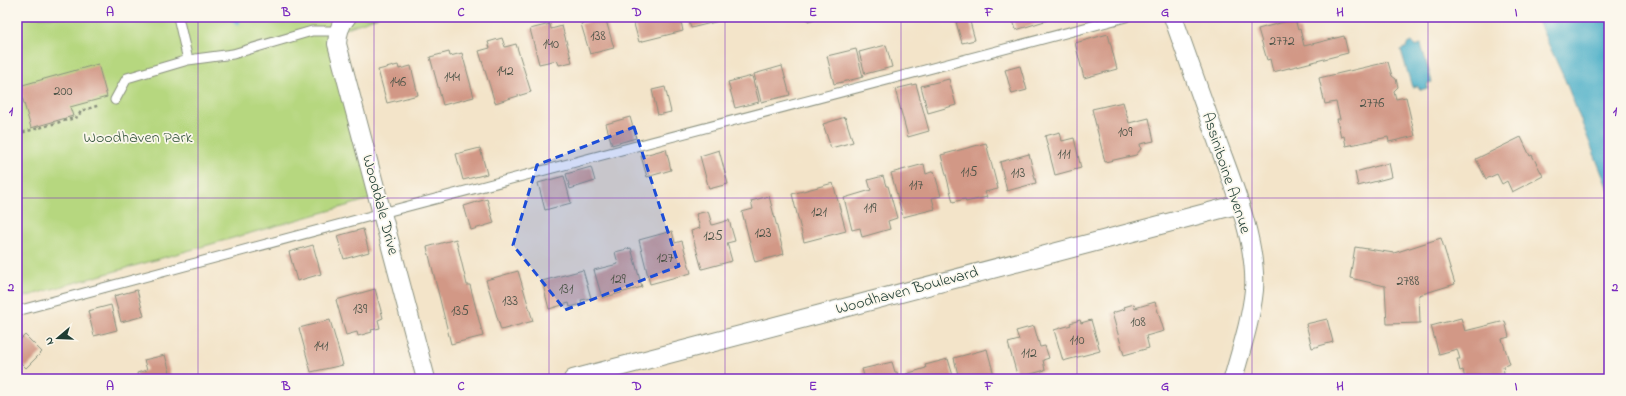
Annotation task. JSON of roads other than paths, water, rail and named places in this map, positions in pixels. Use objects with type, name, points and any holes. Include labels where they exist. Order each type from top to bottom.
[{"type":"street","name":"Assiniboine Avenue","points":[[1173,17],[1240,204],[1254,270],[1254,290],[1250,315],[1233,379]]},
{"type":"street","name":"Wooddale Drive","points":[[343,24],[336,44],[426,379]]},
{"type":"street","name":"Woodhaven Boulevard","points":[[573,379],[1240,204]]},
{"type":"lane","points":[[178,17],[188,60]]},
{"type":"lane","points":[[17,311],[1126,17]]},
{"type":"lane","points":[[116,100],[127,78],[188,60],[232,54],[312,31],[343,24]]},
{"type":"water","points":[[1536,17],[1609,17],[1609,192],[1565,80]]},
{"type":"water","points":[[1412,42],[1415,46],[1421,44],[1432,82],[1428,83],[1427,88],[1421,90],[1417,86],[1412,87],[1401,50],[1406,48],[1407,44]]},
{"type":"waterway","points":[[232,17],[237,21]]},
{"type":"park label","name":"Woodhaven Park","points":[[138,138]]}]
